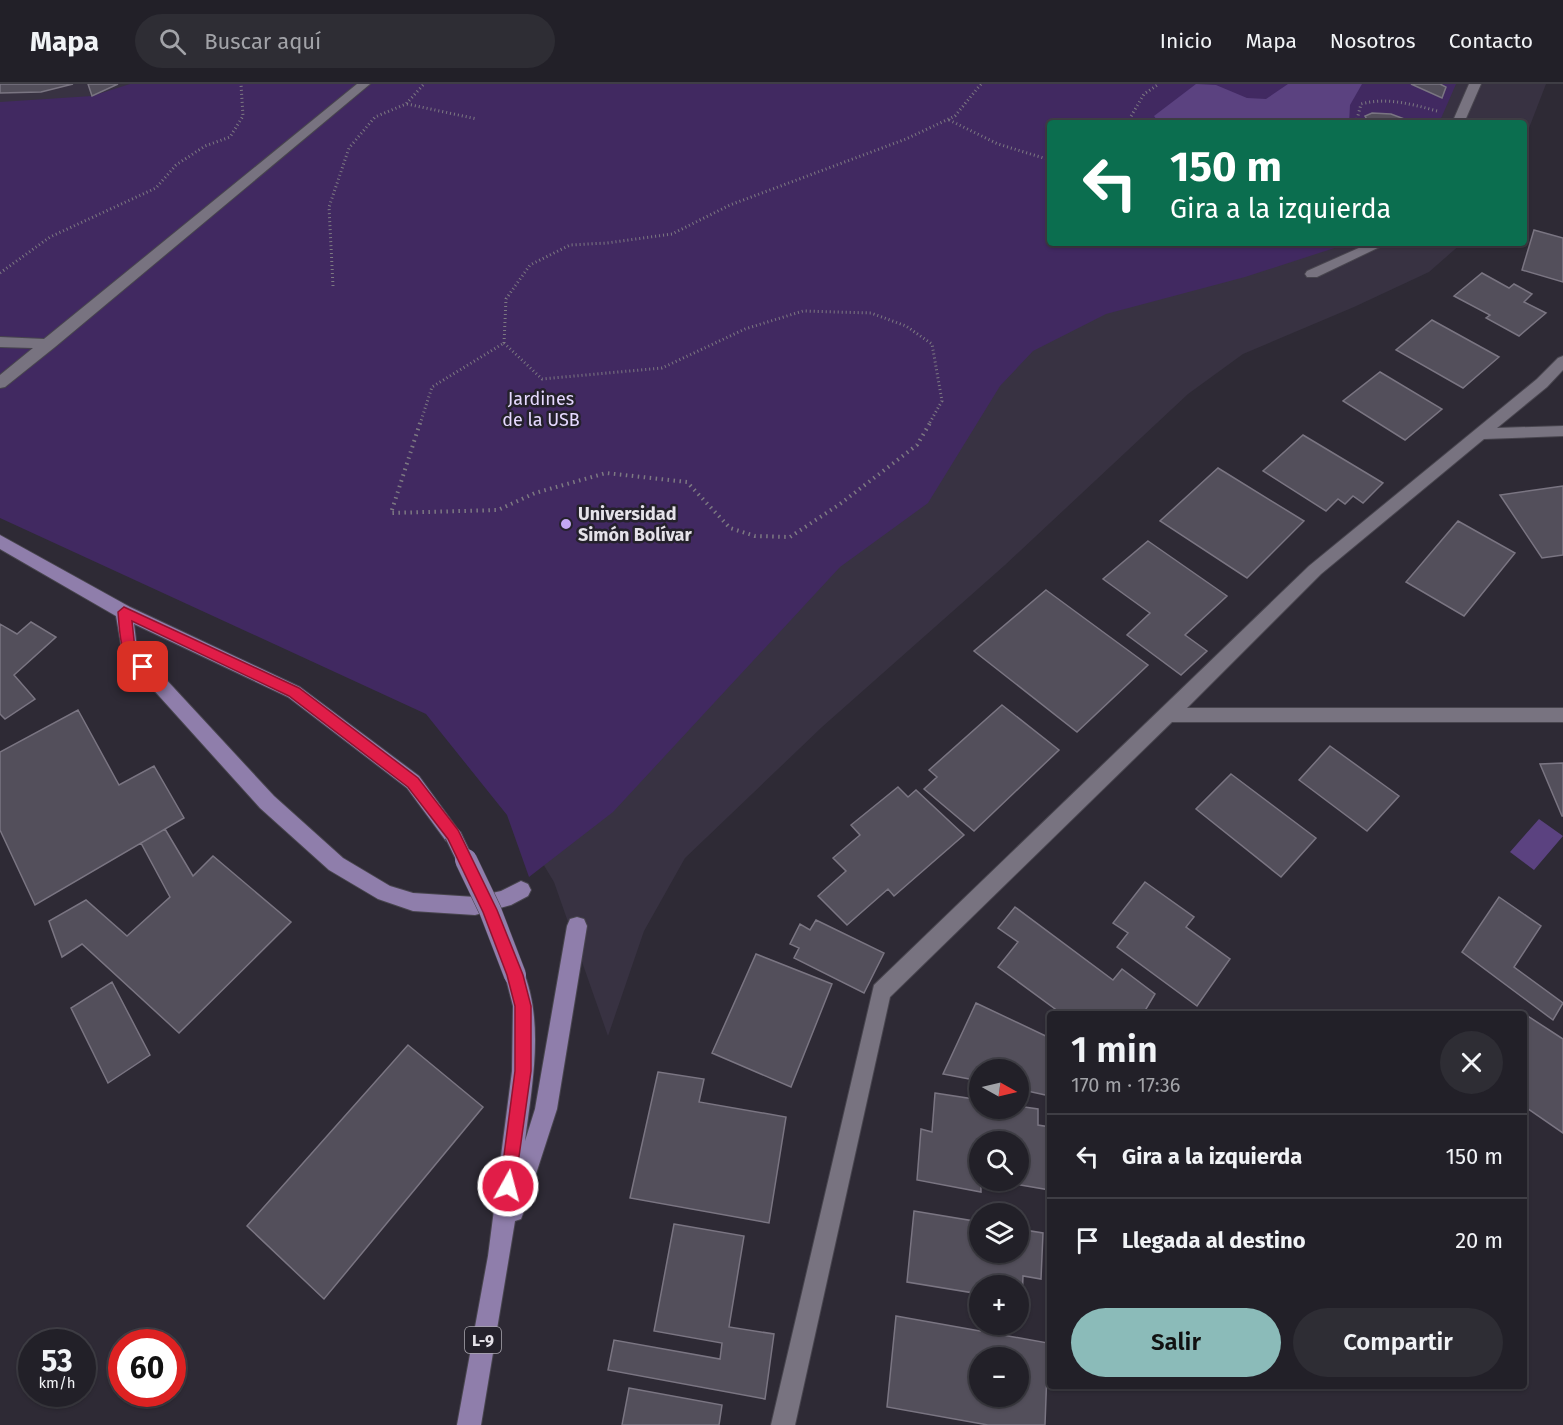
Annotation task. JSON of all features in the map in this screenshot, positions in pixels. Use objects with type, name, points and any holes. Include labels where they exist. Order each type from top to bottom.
[{"type":"main road","name":"L-9","points":[[0,541],[124,612],[294,692],[413,783],[453,835],[490,910],[515,975],[523,1006],[523,1071],[499,1256],[469,1425]]},
{"type":"main road","points":[[124,612],[129,651],[267,802],[336,864],[385,893],[413,902],[475,906],[504,899],[521,890]]},
{"type":"main road","points":[[499,1256],[546,1109],[577,926]]},
{"type":"street","points":[[0,383],[364,84]]},
{"type":"street","points":[[1459,120],[1475,84]]},
{"type":"street","points":[[1312,274],[1374,246]]},
{"type":"street","points":[[0,342],[50,344]]},
{"type":"street","points":[[783,1425],[881,992],[1168,716],[1315,570],[1481,434],[1563,361]]},
{"type":"street","points":[[1481,434],[1563,431]]},
{"type":"street","points":[[1168,716],[1563,715]]},
{"type":"path","points":[[0,273],[50,237],[156,188],[176,165],[205,147],[230,137],[243,116],[241,84]]},
{"type":"path","points":[[333,286],[329,207],[349,148],[375,117],[406,104],[424,84]]},
{"type":"path","points":[[504,343],[432,387],[391,513],[498,510],[535,493],[606,473],[687,482],[730,528],[755,536],[790,537],[840,504],[917,445],[942,401],[932,344],[906,326],[870,313],[803,311],[745,329],[662,368],[542,379],[504,343],[506,299],[530,265],[570,245],[607,243],[672,234],[730,205],[896,143],[955,116],[981,84]]},
{"type":"path","points":[[1132,120],[1130,117],[1144,94],[1159,84]]},
{"type":"path","points":[[1357,120],[1361,104],[1373,100],[1389,100],[1459,120]]},
{"type":"path","points":[[406,104],[477,119]]},
{"type":"path","points":[[948,119],[1014,152],[1047,159]]},
{"type":"shaded area","name":"Jardines de la USB","points":[[0,84],[1546,84],[1527,133],[1527,120],[1047,120],[1047,246],[1459,246],[1429,272],[1243,354],[1188,394],[1005,565],[822,727],[685,858],[644,931],[608,1036],[554,882],[493,781],[438,719],[0,477]]},
{"type":"shaded area","points":[[1196,84],[1216,85],[1247,98],[1266,99],[1288,84],[1362,84],[1350,105],[1349,120],[1157,120],[1154,116]]},
{"type":"shaded area","points":[[1539,819],[1563,836],[1534,870],[1510,852]]},
{"type":"green space","name":"Jardines de la USB","points":[[130,84],[1456,84],[1440,120],[1047,120],[1047,246],[1341,246],[1245,277],[1106,314],[1033,351],[1000,386],[928,503],[840,567],[613,812],[529,877],[507,815],[426,714],[0,518],[0,102],[92,96]]},
{"type":"building","points":[[0,84],[73,84],[41,92],[0,93]]},
{"type":"building","points":[[88,84],[118,84],[92,96]]},
{"type":"building","points":[[1411,84],[1440,84],[1446,87],[1442,98]]},
{"type":"building","points":[[1372,113],[1391,114],[1407,120],[1367,120],[1365,116]]},
{"type":"building","points":[[1534,230],[1563,238],[1563,282],[1522,270]]},
{"type":"building","points":[[1482,273],[1509,288],[1514,284],[1532,294],[1524,302],[1546,313],[1519,336],[1486,318],[1490,315],[1454,296]]},
{"type":"building","points":[[1432,320],[1499,357],[1463,388],[1396,350]]},
{"type":"building","points":[[1380,372],[1442,409],[1405,440],[1343,401]]},
{"type":"building","points":[[1303,435],[1383,483],[1363,503],[1353,496],[1345,504],[1338,499],[1326,511],[1263,471]]},
{"type":"building","points":[[1218,468],[1304,521],[1247,578],[1160,521]]},
{"type":"building","points":[[1563,486],[1563,555],[1542,558],[1500,495]]},
{"type":"building","points":[[1458,521],[1515,553],[1464,616],[1406,582]]},
{"type":"building","points":[[1148,541],[1227,596],[1185,635],[1207,651],[1181,675],[1127,635],[1150,613],[1103,579]]},
{"type":"building","points":[[1046,590],[1148,665],[1077,732],[974,651]]},
{"type":"building","points":[[31,622],[56,637],[14,675],[35,699],[5,719],[0,714],[0,624],[17,634]]},
{"type":"building","points":[[1002,705],[1059,750],[974,831],[924,789],[937,777],[929,770]]},
{"type":"building","points":[[78,710],[119,785],[154,766],[184,818],[35,905],[0,830],[0,752]]},
{"type":"building","points":[[1330,746],[1399,796],[1367,831],[1299,780]]},
{"type":"building","points":[[1563,763],[1563,816],[1562,816],[1540,764]]},
{"type":"building","points":[[1231,774],[1316,838],[1281,877],[1196,809]]},
{"type":"building","points":[[898,787],[908,797],[916,790],[964,835],[894,896],[888,889],[847,925],[818,896],[846,871],[833,858],[860,835],[851,825]]},
{"type":"building","points":[[165,829],[193,876],[213,856],[291,922],[179,1033],[82,944],[62,957],[49,921],[86,900],[127,936],[170,897],[141,843]]},
{"type":"building","points":[[1145,882],[1194,917],[1186,927],[1230,959],[1197,1006],[1117,947],[1128,933],[1113,923]]},
{"type":"building","points":[[1499,897],[1541,926],[1514,967],[1563,1003],[1553,1020],[1462,952]]},
{"type":"building","points":[[1015,907],[1113,980],[1122,969],[1155,994],[1145,1011],[1058,1011],[998,967],[1018,942],[998,928]]},
{"type":"building","points":[[816,920],[884,953],[864,993],[794,958],[799,948],[790,944],[800,924],[810,930]]},
{"type":"building","points":[[756,954],[832,984],[791,1087],[712,1053]]},
{"type":"building","points":[[112,982],[150,1055],[108,1083],[71,1008]]},
{"type":"building","points":[[976,1003],[1047,1037],[1047,1095],[1029,1091],[1029,1059],[969,1059],[969,1079],[943,1074]]},
{"type":"building","points":[[1527,1016],[1563,1039],[1563,1133],[1527,1108]]},
{"type":"building","points":[[408,1045],[483,1107],[324,1299],[247,1226]]},
{"type":"building","points":[[658,1072],[704,1079],[699,1102],[786,1117],[769,1223],[630,1198]]},
{"type":"building","points":[[935,1093],[969,1098],[969,1119],[1029,1119],[1029,1108],[1038,1109],[1038,1125],[1047,1126],[1047,1189],[1029,1186],[1029,1131],[969,1131],[969,1190],[917,1180],[921,1129],[932,1132]]},
{"type":"building","points":[[914,1211],[969,1220],[969,1263],[1029,1263],[1029,1231],[1043,1233],[1041,1279],[1029,1277],[1029,1275],[969,1275],[969,1292],[907,1282]]},
{"type":"building","points":[[674,1224],[744,1236],[729,1327],[774,1334],[765,1399],[608,1370],[614,1340],[720,1359],[722,1343],[654,1331]]},
{"type":"building","points":[[896,1316],[969,1329],[969,1335],[1003,1335],[1047,1343],[1045,1425],[988,1425],[887,1407]]},
{"type":"building","points":[[629,1388],[722,1405],[719,1425],[622,1425]]},
{"type":"place","name":"Universidad Simón Bolívar","points":[[566,524]]},
{"type":"route","points":[[143,667],[129,651],[124,612],[294,692],[413,783],[453,835],[490,910],[515,975],[523,1006],[523,1071],[508,1186]]}]
